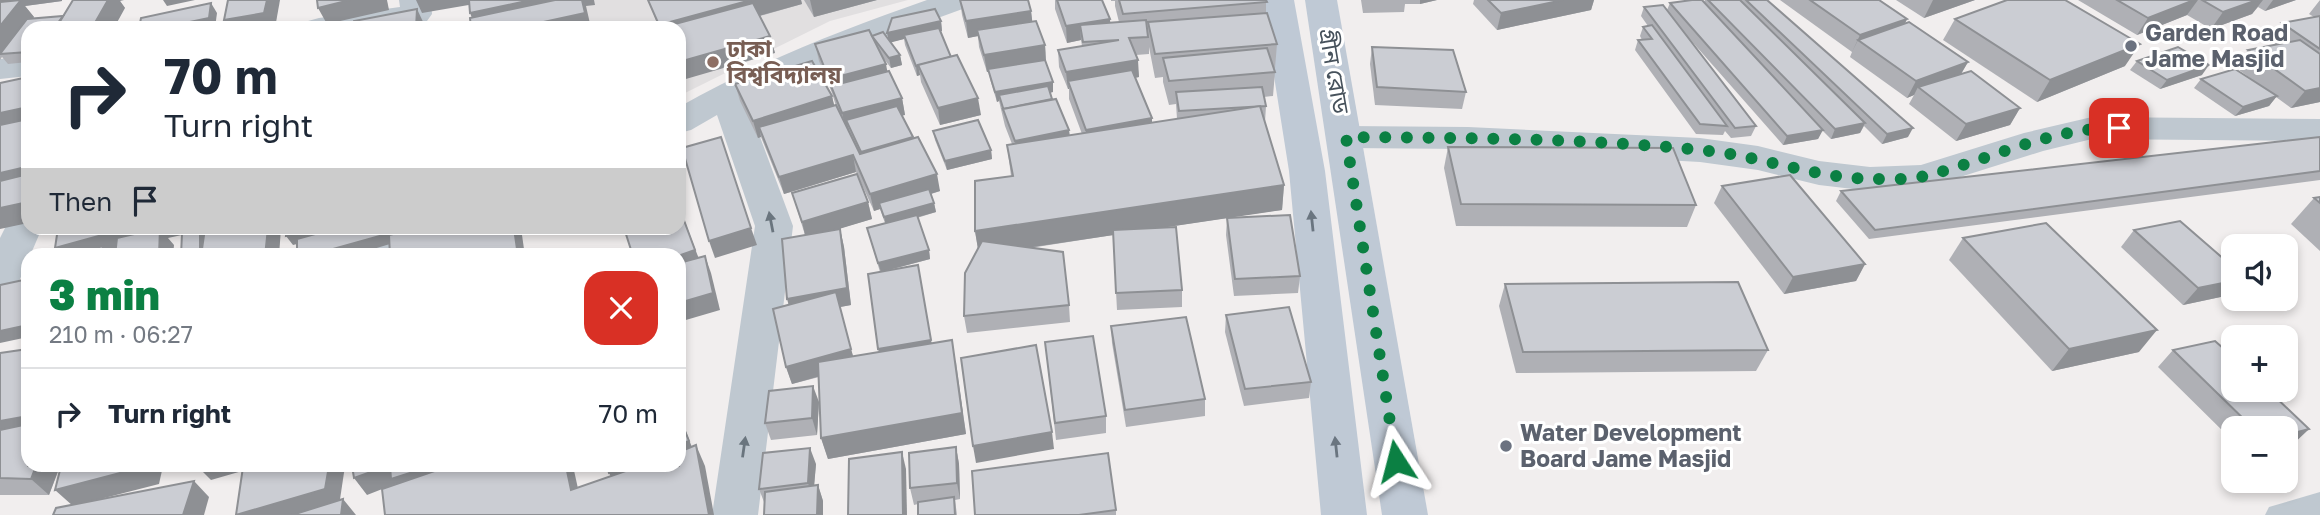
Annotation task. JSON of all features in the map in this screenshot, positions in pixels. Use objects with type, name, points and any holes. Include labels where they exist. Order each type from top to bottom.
[{"type":"main road","name":"গ্রীন রোড","points":[[1278,0],[1307,172],[1344,515]]},
{"type":"main road","name":"গ্রীন রোড","points":[[1321,0],[1346,137],[1405,515]]},
{"type":"street","points":[[371,21],[416,15],[415,0]]},
{"type":"street","points":[[686,118],[727,93],[852,36],[957,0]]},
{"type":"street","points":[[0,69],[21,67]]},
{"type":"street","points":[[727,93],[774,226],[735,515]]},
{"type":"street","points":[[1346,137],[1468,138],[1700,150],[1758,158],[1819,173],[1870,179],[1922,177],[2036,141],[2092,128],[2320,130]]},
{"type":"street","points":[[0,283],[21,234]]},
{"type":"street","points":[[403,248],[442,235]]},
{"type":"lane","points":[[2280,515],[2320,504]]},
{"type":"shaded area","name":"ঢাকা বিশ্ববিদ্যালয়","points":[[540,0],[908,0],[830,21],[686,93],[686,21],[531,21]]},
{"type":"building","points":[[21,0],[0,26],[0,2]]},
{"type":"building","points":[[73,0],[108,0],[96,21],[60,21]]},
{"type":"building","points":[[228,0],[267,0],[264,13],[224,20]]},
{"type":"building","points":[[317,0],[350,0],[318,8]]},
{"type":"building","points":[[469,0],[531,0],[470,13]]},
{"type":"building","points":[[555,0],[582,0],[585,13],[548,21],[470,21],[470,18]]},
{"type":"building","points":[[648,0],[751,0],[674,21],[657,21]]},
{"type":"building","points":[[960,0],[1028,0],[1031,11],[966,21]]},
{"type":"building","points":[[1057,0],[1102,0],[1110,19],[1066,26]]},
{"type":"building","points":[[1119,0],[1266,0],[1267,2],[1123,14]]},
{"type":"building","points":[[1488,0],[1563,0],[1501,13]]},
{"type":"building","points":[[1702,0],[1823,130],[1787,136],[1670,3]]},
{"type":"building","points":[[1708,0],[1740,0],[1865,123],[1835,129]]},
{"type":"building","points":[[1746,0],[1767,0],[1913,128],[1887,134]]},
{"type":"building","points":[[1810,0],[1879,0],[1907,19],[1860,35]]},
{"type":"building","points":[[2007,0],[2065,0],[2140,44],[2050,80],[1955,19]]},
{"type":"building","points":[[2117,0],[2194,0],[2148,18]]},
{"type":"building","points":[[2202,0],[2257,0],[2223,12]]},
{"type":"building","points":[[211,3],[209,18],[195,21],[140,21],[141,18]]},
{"type":"building","points":[[753,3],[770,36],[686,60],[686,21]]},
{"type":"building","points":[[1663,5],[1756,126],[1735,128],[1644,7]]},
{"type":"building","points":[[417,9],[416,21],[354,21]]},
{"type":"building","points":[[935,9],[941,21],[887,33],[892,18]]},
{"type":"building","points":[[1267,13],[1277,44],[1155,54],[1148,22]]},
{"type":"building","points":[[63,16],[59,21],[25,21]]},
{"type":"building","points":[[2320,16],[2320,49],[2282,23]]},
{"type":"building","points":[[1146,20],[1148,37],[1129,38],[1138,60],[1066,72],[1058,50],[1119,40],[1083,42],[1080,25]]},
{"type":"building","points":[[1036,21],[1045,45],[984,55],[977,30]]},
{"type":"building","points":[[1909,22],[1968,62],[1916,81],[1858,40]]},
{"type":"building","points":[[1652,25],[1727,126],[1700,124],[1638,40],[1652,39],[1643,27]]},
{"type":"building","points":[[21,27],[21,52],[0,54]]},
{"type":"building","points":[[939,28],[951,57],[916,66],[904,35]]},
{"type":"building","points":[[869,30],[886,64],[829,79],[815,44]]},
{"type":"building","points":[[883,32],[900,55],[889,58],[872,36]]},
{"type":"building","points":[[2300,40],[2320,54],[2320,88],[2305,91],[2248,50]]},
{"type":"building","points":[[1372,47],[1453,50],[1466,92],[1377,87]]},
{"type":"building","points":[[2178,47],[2209,65],[2167,80],[2137,61]]},
{"type":"building","points":[[1267,48],[1275,72],[1169,81],[1163,58]]},
{"type":"building","points":[[957,55],[978,98],[938,108],[918,65]]},
{"type":"building","points":[[1045,60],[1053,82],[995,92],[988,69]]},
{"type":"building","points":[[812,61],[832,96],[753,121],[735,84]]},
{"type":"building","points":[[2235,69],[2277,96],[2243,107],[2201,79]]},
{"type":"building","points":[[1132,70],[1152,118],[1086,130],[1068,81]]},
{"type":"building","points":[[889,71],[902,98],[842,113],[831,86]]},
{"type":"building","points":[[1971,71],[2020,108],[1966,124],[1918,87]]},
{"type":"building","points":[[21,78],[21,108],[0,113],[0,83]]},
{"type":"building","points":[[1048,86],[1052,99],[1003,109],[999,95]]},
{"type":"building","points":[[1262,87],[1266,106],[1179,111],[1176,92]]},
{"type":"building","points":[[1056,99],[1069,130],[1015,141],[1003,109]]},
{"type":"building","points":[[836,105],[860,154],[918,137],[937,174],[870,194],[853,155],[779,177],[759,127]]},
{"type":"building","points":[[897,106],[913,137],[861,152],[846,120]]},
{"type":"building","points":[[1260,106],[1284,185],[975,231],[975,181],[1013,176],[1007,145]]},
{"type":"building","points":[[21,120],[21,168],[0,173],[0,125]]},
{"type":"building","points":[[978,120],[991,150],[945,161],[933,131]]},
{"type":"building","points":[[721,137],[751,228],[709,241],[686,162],[686,147]]},
{"type":"building","points":[[2320,137],[2320,171],[1875,230],[1841,191]]},
{"type":"building","points":[[1448,147],[1673,148],[1696,205],[1461,204]]},
{"type":"building","points":[[857,174],[868,202],[802,222],[792,193]]},
{"type":"building","points":[[1790,175],[1865,264],[1793,277],[1722,186]]},
{"type":"building","points":[[21,176],[21,204],[0,208],[0,181]]},
{"type":"building","points":[[929,189],[934,203],[884,217],[879,203]]},
{"type":"building","points":[[917,215],[929,250],[878,263],[867,228]]},
{"type":"building","points":[[1290,215],[1300,276],[1235,279],[1227,218]]},
{"type":"building","points":[[2180,221],[2221,257],[2221,283],[2198,288],[2134,230]]},
{"type":"building","points":[[2046,223],[2157,330],[2069,349],[1963,238]]},
{"type":"building","points":[[686,226],[695,250],[686,253],[686,248],[630,248],[626,235],[686,235]]},
{"type":"building","points":[[1176,227],[1182,290],[1116,293],[1113,230]]},
{"type":"building","points":[[840,229],[847,288],[787,299],[782,239]]},
{"type":"building","points":[[57,235],[102,235],[55,248]]},
{"type":"building","points":[[160,235],[159,248],[116,248],[117,238]]},
{"type":"building","points":[[182,235],[200,235],[200,248],[181,248]]},
{"type":"building","points":[[204,235],[267,235],[266,248],[202,248]]},
{"type":"building","points":[[312,235],[383,235],[337,248],[297,248],[297,239]]},
{"type":"building","points":[[389,235],[515,235],[517,248],[390,248]]},
{"type":"building","points":[[982,241],[1063,252],[1069,305],[964,316],[965,273]]},
{"type":"building","points":[[705,256],[713,293],[686,301],[686,261]]},
{"type":"building","points":[[918,265],[931,340],[878,349],[868,274]]},
{"type":"building","points":[[21,280],[21,326],[0,331],[0,285]]},
{"type":"building","points":[[1738,282],[1768,350],[1523,352],[1505,284]]},
{"type":"building","points":[[836,292],[851,349],[786,367],[773,309]]},
{"type":"building","points":[[1289,307],[1311,382],[1245,389],[1226,315]]},
{"type":"building","points":[[1186,317],[1205,399],[1125,410],[1111,326]]},
{"type":"building","points":[[1093,336],[1106,416],[1055,423],[1045,342]]},
{"type":"building","points":[[952,340],[962,413],[821,438],[818,362]]},
{"type":"building","points":[[2215,341],[2221,346],[2221,397],[2173,350]]},
{"type":"building","points":[[1036,345],[1052,432],[973,446],[961,358]]},
{"type":"building","points":[[21,350],[21,417],[0,421],[0,353]]},
{"type":"building","points":[[813,386],[812,418],[765,423],[769,391]]},
{"type":"building","points":[[2226,402],[2281,402],[2295,416],[2241,416]]},
{"type":"building","points":[[2298,419],[2309,429],[2298,432]]},
{"type":"building","points":[[21,426],[21,472],[34,472],[31,479],[0,478],[0,430]]},
{"type":"building","points":[[696,445],[709,515],[385,515],[382,489],[432,472],[567,472],[571,490],[623,472],[686,472],[686,449]]},
{"type":"building","points":[[956,447],[957,483],[910,488],[909,453]]},
{"type":"building","points":[[810,448],[808,483],[759,489],[763,453]]},
{"type":"building","points":[[902,452],[903,515],[848,515],[849,459]]},
{"type":"building","points":[[1108,453],[1116,510],[1079,515],[975,515],[972,471]]},
{"type":"building","points":[[60,472],[124,472],[55,490]]},
{"type":"building","points":[[242,472],[328,472],[325,489],[236,515]]},
{"type":"building","points":[[353,472],[371,472],[354,478]]},
{"type":"building","points":[[390,472],[413,472],[391,479]]},
{"type":"building","points":[[194,481],[183,515],[53,515],[56,508]]},
{"type":"building","points":[[818,485],[817,515],[764,515],[765,492]]},
{"type":"building","points":[[954,497],[955,515],[918,515],[918,502]]},
{"type":"building","points":[[343,499],[341,515],[292,515]]},
{"type":"place","name":"Garden Road Jame Masjid","points":[[2131,46]]},
{"type":"place","name":"ঢাকা বিশ্ববিদ্যালয়","points":[[713,62]]},
{"type":"place","name":"Water Development Board Jame Masjid","points":[[1506,446]]},
{"type":"route","points":[[1396,461],[1346,137],[1468,138],[1700,150],[1758,158],[1819,173],[1870,179],[1922,177],[2036,141],[2092,128],[2119,128]]}]
